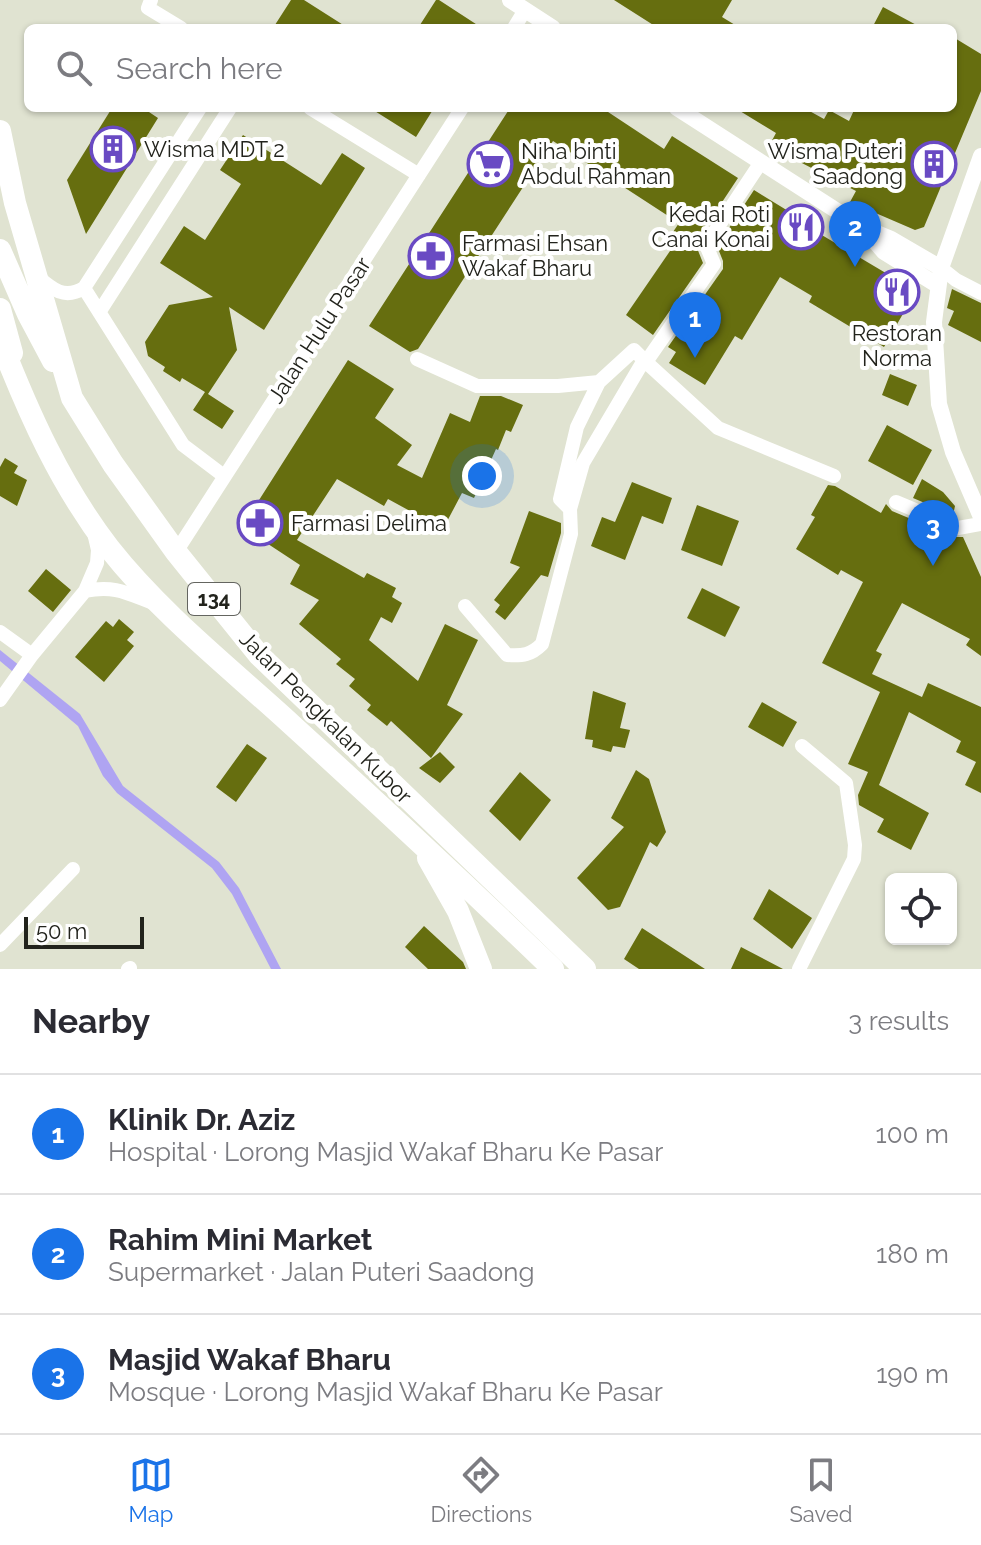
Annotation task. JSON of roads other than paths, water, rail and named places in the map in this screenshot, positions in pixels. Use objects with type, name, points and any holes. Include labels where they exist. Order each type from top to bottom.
[{"type":"main road","name":"Jalan Pengkalan Kubor","points":[[0,131],[15,203],[72,398]]},
{"type":"main road","name":"Jalan Pengkalan Kubor","points":[[0,250],[28,314],[72,398],[113,464],[176,552],[259,655],[585,969]]},
{"type":"main road","name":"Jalan Pengkalan Kubor","points":[[0,309],[31,420]]},
{"type":"main road","name":"Jalan Pengkalan Kubor","points":[[0,340],[31,420],[71,493],[110,549],[162,606],[416,838],[553,969]]},
{"type":"main road","points":[[416,838],[458,911],[481,969]]},
{"type":"street","points":[[151,0],[148,8],[174,24]]},
{"type":"street","points":[[510,0],[547,24]]},
{"type":"street","points":[[516,24],[525,10]]},
{"type":"street","points":[[36,276],[62,294],[84,288],[197,112]]},
{"type":"street","points":[[100,311],[227,112]]},
{"type":"street","points":[[317,112],[419,175]]},
{"type":"street","name":"Jalan Hulu Pasar","points":[[176,552],[459,112]]},
{"type":"street","points":[[683,112],[862,227],[891,239],[939,277],[956,280],[981,293]]},
{"type":"street","points":[[981,156],[939,277],[934,322],[939,404],[953,452],[981,517]]},
{"type":"street","points":[[465,606],[507,655],[523,656],[542,644],[571,534],[570,509],[583,463],[645,361],[714,264],[706,245],[761,162]]},
{"type":"street","points":[[84,288],[183,445],[224,476]]},
{"type":"street","points":[[570,509],[560,499],[577,427],[599,382],[634,350],[718,428],[834,476]]},
{"type":"street","points":[[417,359],[477,386],[558,386],[599,382]]},
{"type":"street","points":[[896,502],[958,528],[981,524]]},
{"type":"street","points":[[5,689],[85,591],[97,563],[98,550],[90,521]]},
{"type":"street","points":[[85,591],[105,587],[162,606]]},
{"type":"street","points":[[0,632],[30,658]]},
{"type":"street","points":[[799,969],[856,852],[846,783],[802,746]]},
{"type":"street","points":[[0,945],[73,869]]},
{"type":"place","name":"Wisma MDT 2","points":[[113,149]]},
{"type":"place","name":"Niha binti Abdul Rahman","points":[[490,164]]},
{"type":"place","name":"Wisma Puteri Saadong","points":[[934,164]]},
{"type":"place","name":"Kedai Roti Canai Konai","points":[[801,227]]},
{"type":"place","name":"Farmasi Ehsan Wakaf Bharu","points":[[431,256]]},
{"type":"place","name":"Rahim Mini Market","points":[[855,267]]},
{"type":"place","name":"Restoran Norma","points":[[897,292]]},
{"type":"place","name":"Klinik Dr. Aziz","points":[[695,358]]},
{"type":"place","name":"Farmasi Delima","points":[[260,523]]},
{"type":"place","name":"Masjid Wakaf Bharu","points":[[933,566]]}]
